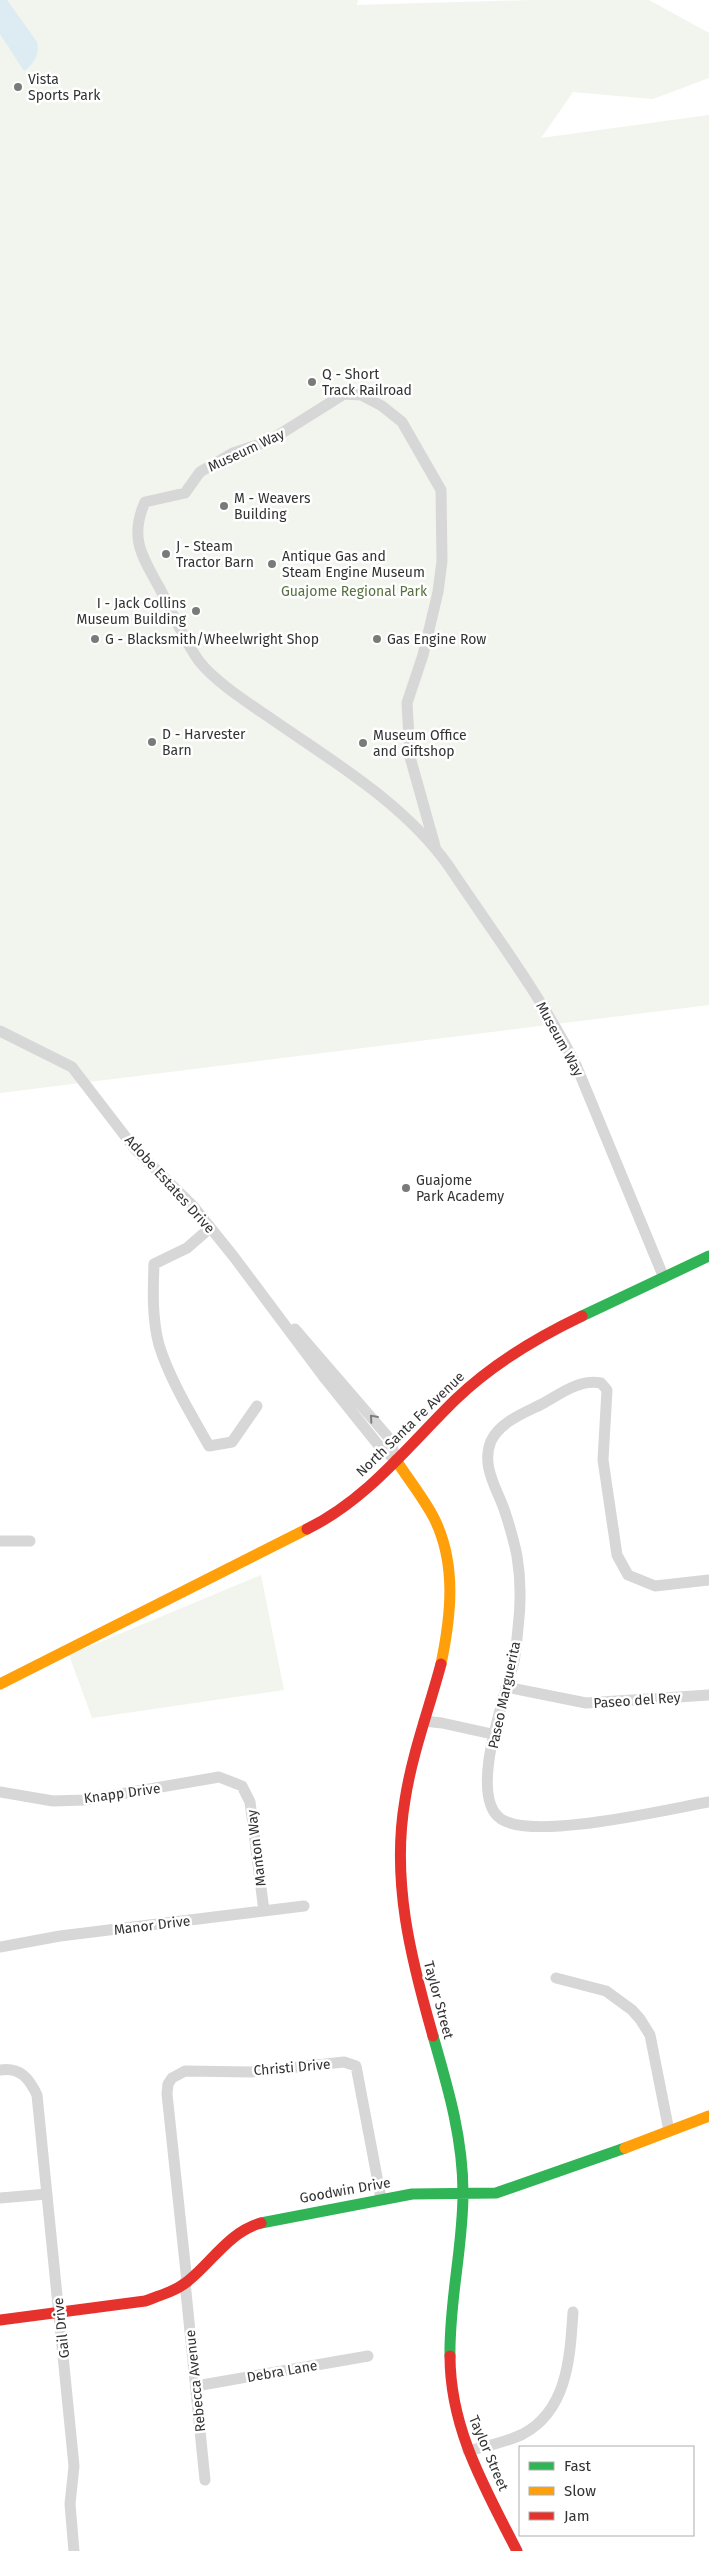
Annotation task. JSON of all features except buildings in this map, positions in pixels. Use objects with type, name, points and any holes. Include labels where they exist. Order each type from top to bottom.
[{"type":"main road","name":"North Santa Fe Avenue","points":[[0,1684],[320,1523],[375,1482],[457,1398],[510,1355],[542,1335],[709,1256]]},
{"type":"main road","name":"Taylor Street","points":[[396,1460],[424,1499],[442,1537],[449,1573],[450,1626],[406,1790],[402,1817],[400,1872],[413,1967],[456,2115],[462,2171],[463,2194],[450,2351],[451,2389],[458,2422],[468,2451],[517,2551]]},
{"type":"main road","name":"Goodwin Drive","points":[[0,2320],[145,2301],[164,2294],[186,2282],[226,2243],[256,2224],[381,2198],[412,2194],[496,2193],[585,2164],[709,2116]]},
{"type":"street","name":"Museum Way","points":[[435,846],[410,757],[407,703],[421,664],[438,592],[442,560],[441,490],[402,422],[382,406],[361,395],[344,394],[270,441],[233,453],[200,472],[184,493],[145,502],[136,530],[140,552],[200,661],[258,710],[350,772],[388,802],[435,846],[526,980],[566,1044],[664,1278]]},
{"type":"street","name":"Adobe Estates Drive","points":[[0,1031],[32,1045],[72,1067],[135,1149],[193,1206],[280,1318],[296,1329],[389,1438],[396,1460]]},
{"type":"street","points":[[210,1228],[187,1248],[154,1264],[152,1296],[159,1344],[184,1402],[209,1446],[232,1442],[257,1406]]},
{"type":"street","name":"Paseo Marguerita","points":[[709,1580],[655,1586],[628,1575],[617,1555],[603,1460],[607,1390],[601,1383],[583,1382],[504,1424],[491,1441],[487,1463],[490,1476],[504,1510],[517,1556],[521,1603],[514,1660],[492,1734],[487,1799],[501,1819],[525,1826],[579,1826],[709,1802]]},
{"type":"street","points":[[0,1541],[30,1541]]},
{"type":"street","name":"Paseo del Rey","points":[[506,1687],[586,1703],[709,1694]]},
{"type":"street","points":[[424,1722],[442,1723],[492,1734]]},
{"type":"street","name":"Knapp Drive","points":[[0,1792],[53,1801],[85,1800],[219,1777],[242,1786]]},
{"type":"street","name":"Manton Way","points":[[242,1786],[250,1802],[264,1911]]},
{"type":"street","name":"Manor Drive","points":[[0,1947],[60,1936],[304,1906]]},
{"type":"street","points":[[556,1978],[606,1991],[632,2010],[640,2019],[650,2035],[669,2131]]},
{"type":"street","name":"Christi Drive","points":[[167,2094],[168,2084],[172,2078],[185,2071],[251,2072],[344,2062],[356,2066],[381,2198]]},
{"type":"street","name":"Gail Drive","points":[[0,2070],[20,2071],[30,2081],[37,2095],[74,2466],[70,2504],[74,2551]]},
{"type":"street","name":"Rebecca Avenue","points":[[167,2094],[205,2480]]},
{"type":"street","points":[[0,2198],[47,2194]]},
{"type":"street","points":[[468,2451],[523,2434],[538,2423],[553,2406],[562,2391],[570,2361],[573,2312]]},
{"type":"street","name":"Debra Lane","points":[[196,2386],[368,2356]]},
{"type":"green space","name":"Guajome Regional Park","points":[[0,0],[358,0],[357,5],[531,0],[649,0],[709,33],[709,78],[653,99],[573,92],[541,138],[709,115],[709,1005],[0,1093]]},
{"type":"green space","points":[[261,1575],[284,1690],[92,1718],[69,1655]]},
{"type":"shaded area","points":[[0,0],[7,0],[37,42],[38,51],[35,58],[24,71],[0,34]]},
{"type":"traffic: fast","points":[[582,1316],[709,1256]]},
{"type":"traffic: fast","points":[[433,2036],[454,2113],[462,2173],[461,2234],[450,2335],[450,2356]]},
{"type":"traffic: fast","points":[[261,2223],[412,2194],[496,2193],[625,2148]]},
{"type":"traffic: slow","points":[[396,1460],[434,1518],[446,1553],[450,1590],[441,1664]]},
{"type":"traffic: slow","points":[[0,1684],[307,1529]]},
{"type":"traffic: slow","points":[[625,2148],[709,2116]]},
{"type":"traffic: jam","points":[[307,1529],[329,1517],[368,1487],[455,1400],[499,1363],[548,1333],[582,1316]]},
{"type":"traffic: jam","points":[[433,2036],[411,1949],[402,1890],[400,1860],[401,1830],[408,1783],[441,1664]]},
{"type":"traffic: jam","points":[[0,2320],[145,2301],[162,2295],[188,2281],[239,2233],[261,2223]]},
{"type":"traffic: jam","points":[[450,2356],[456,2408],[463,2433],[482,2481],[517,2551]]},
{"type":"place","name":"Vista Sports Park","points":[[18,87]]},
{"type":"place","name":"Q - Short Track Railroad","points":[[312,382]]},
{"type":"place","name":"M - Weavers Building","points":[[224,506]]},
{"type":"place","name":"J - Steam Tractor Barn","points":[[166,554]]},
{"type":"place","name":"Antique Gas and Steam Engine Museum","points":[[272,564]]},
{"type":"place","name":"I - Jack Collins Museum Building","points":[[196,611]]},
{"type":"place","name":"G - Blacksmith/Wheelwright Shop","points":[[95,639]]},
{"type":"place","name":"Gas Engine Row","points":[[377,639]]},
{"type":"place","name":"D - Harvester Barn","points":[[152,742]]},
{"type":"place","name":"Museum Office and Giftshop","points":[[363,743]]},
{"type":"place","name":"Guajome Park Academy","points":[[406,1188]]}]
